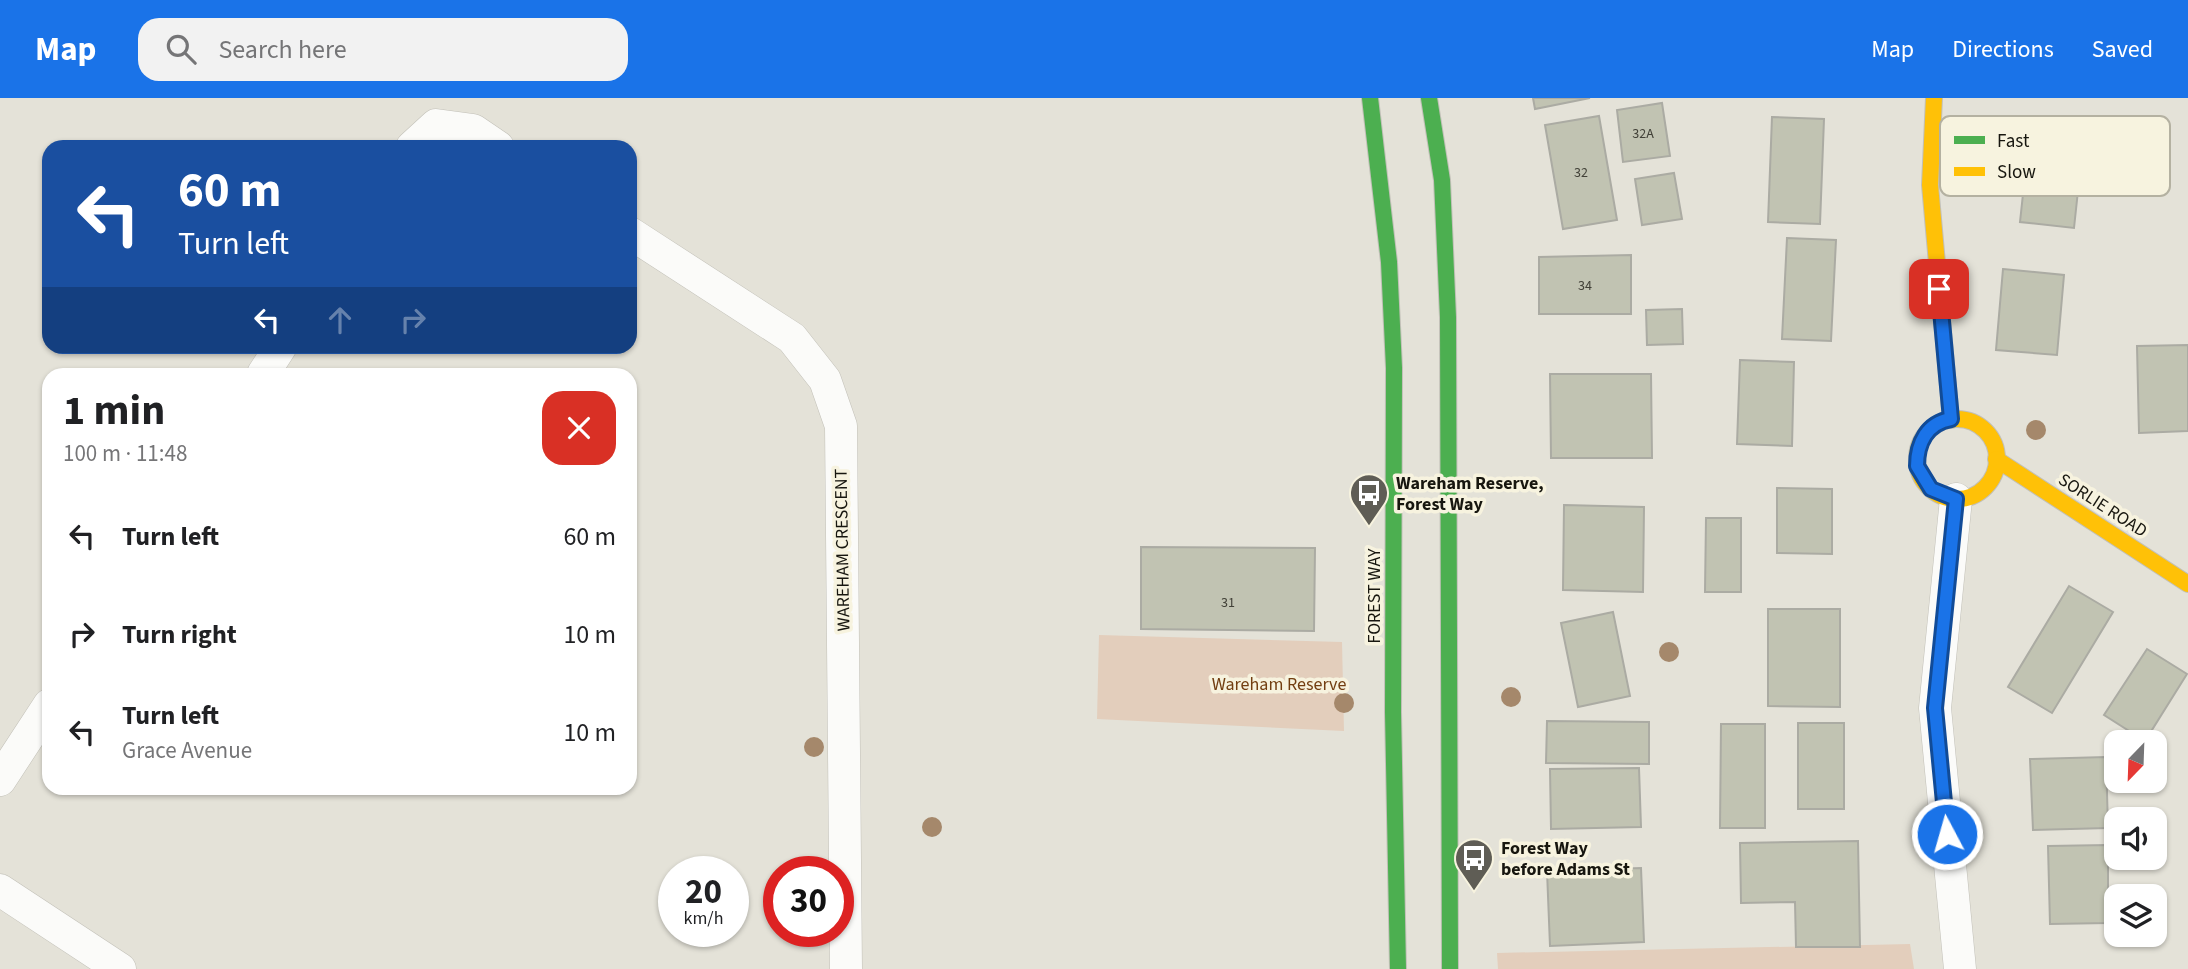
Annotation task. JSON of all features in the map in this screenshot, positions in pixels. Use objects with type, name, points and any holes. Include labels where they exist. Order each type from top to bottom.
[{"type":"main road","name":"FOREST WAY","points":[[1370,98],[1390,262],[1394,368],[1393,712],[1398,969]]},
{"type":"main road","points":[[1429,98],[1443,180],[1448,317],[1450,969]]},
{"type":"main road","points":[[1934,98],[1930,185],[1951,419]]},
{"type":"main road","points":[[1951,419],[1971,421],[1983,428],[1992,439],[1996,459],[1991,481],[1981,492],[1956,499],[1931,489],[1917,466],[1922,439],[1931,428],[1951,419]]},
{"type":"main road","name":"SORLIE ROAD","points":[[1996,459],[2188,584]]},
{"type":"street","points":[[420,140],[436,125],[473,130],[488,140]]},
{"type":"street","name":"WAREHAM CRESCENT","points":[[637,238],[792,338],[825,380],[841,426],[846,969]]},
{"type":"street","points":[[1956,499],[1935,708],[1960,969]]},
{"type":"street","points":[[0,780],[42,716]]},
{"type":"street","points":[[0,890],[120,969]]},
{"type":"green space","name":"Wareham Reserve","points":[[1099,635],[1342,642],[1344,731],[1097,719]]},
{"type":"green space","points":[[1910,944],[1914,969],[1498,969],[1497,953]]},
{"type":"building","points":[[1533,98],[1590,98],[1535,109]]},
{"type":"building","points":[[1662,103],[1670,156],[1623,162],[1617,110]]},
{"type":"building","points":[[1599,116],[1617,220],[1563,229],[1545,125]]},
{"type":"building","points":[[1772,117],[1824,119],[1820,224],[1768,222]]},
{"type":"building","points":[[1674,173],[1682,219],[1642,225],[1635,179]]},
{"type":"building","points":[[2023,196],[2077,196],[2074,228],[2020,222]]},
{"type":"building","points":[[1787,238],[1836,240],[1831,341],[1782,339]]},
{"type":"building","points":[[1631,255],[1631,314],[1539,314],[1539,257]]},
{"type":"building","points":[[2003,269],[2064,275],[2057,355],[1996,350]]},
{"type":"building","points":[[1682,309],[1683,344],[1647,345],[1646,310]]},
{"type":"building","points":[[2188,345],[2188,431],[2139,433],[2137,346]]},
{"type":"building","points":[[1740,360],[1794,362],[1792,446],[1737,444]]},
{"type":"building","points":[[1550,374],[1651,374],[1652,458],[1551,458]]},
{"type":"building","points":[[1777,488],[1832,489],[1832,554],[1777,553]]},
{"type":"building","points":[[1564,505],[1644,507],[1643,592],[1563,590]]},
{"type":"building","points":[[1706,518],[1741,518],[1741,592],[1705,592]]},
{"type":"building","points":[[1141,547],[1315,548],[1314,631],[1141,629]]},
{"type":"building","points":[[2069,586],[2113,612],[2052,713],[2008,687]]},
{"type":"building","points":[[1768,609],[1840,609],[1840,707],[1768,706]]},
{"type":"building","points":[[1613,612],[1630,696],[1578,707],[1561,623]]},
{"type":"building","points":[[2147,649],[2187,674],[2152,730],[2128,730],[2104,715]]},
{"type":"building","points":[[1547,721],[1649,722],[1649,764],[1546,763]]},
{"type":"building","points":[[1798,723],[1844,723],[1844,809],[1798,809]]},
{"type":"building","points":[[1721,724],[1765,724],[1765,828],[1720,828]]},
{"type":"building","points":[[2104,757],[2104,793],[2107,793],[2107,807],[2104,807],[2104,828],[2033,830],[2030,759]]},
{"type":"building","points":[[1639,768],[1641,827],[1551,829],[1550,769]]},
{"type":"building","points":[[1858,841],[1860,947],[1796,947],[1795,902],[1741,903],[1740,843]]},
{"type":"building","points":[[2104,845],[2104,870],[2108,870],[2108,884],[2104,884],[2104,923],[2050,924],[2048,846]]},
{"type":"building","points":[[1641,868],[1644,942],[1550,946],[1547,871]]},
{"type":"traffic: fast","points":[[1370,98],[1389,262],[1394,368],[1393,712],[1398,969]]},
{"type":"traffic: fast","points":[[1429,98],[1442,180],[1448,317],[1450,969]]},
{"type":"traffic: slow","points":[[1934,98],[1930,185],[1951,420]]},
{"type":"traffic: slow","points":[[1957,419],[1972,422],[1985,431],[1994,444],[1997,459],[1994,474],[1985,487],[1972,496],[1957,499],[1942,496],[1929,487],[1920,474],[1917,459],[1920,444],[1929,431],[1942,422],[1957,419]]},
{"type":"traffic: slow","points":[[1996,459],[2188,584]]},
{"type":"place","name":"Wareham Reserve, Forest Way","points":[[1369,527]]},
{"type":"place","name":"Forest Way before Adams St","points":[[1474,892]]},
{"type":"route","points":[[1939,289],[1951,419],[1931,428],[1922,439],[1917,452],[1917,466],[1931,489],[1956,499],[1935,708],[1947,834]]}]
